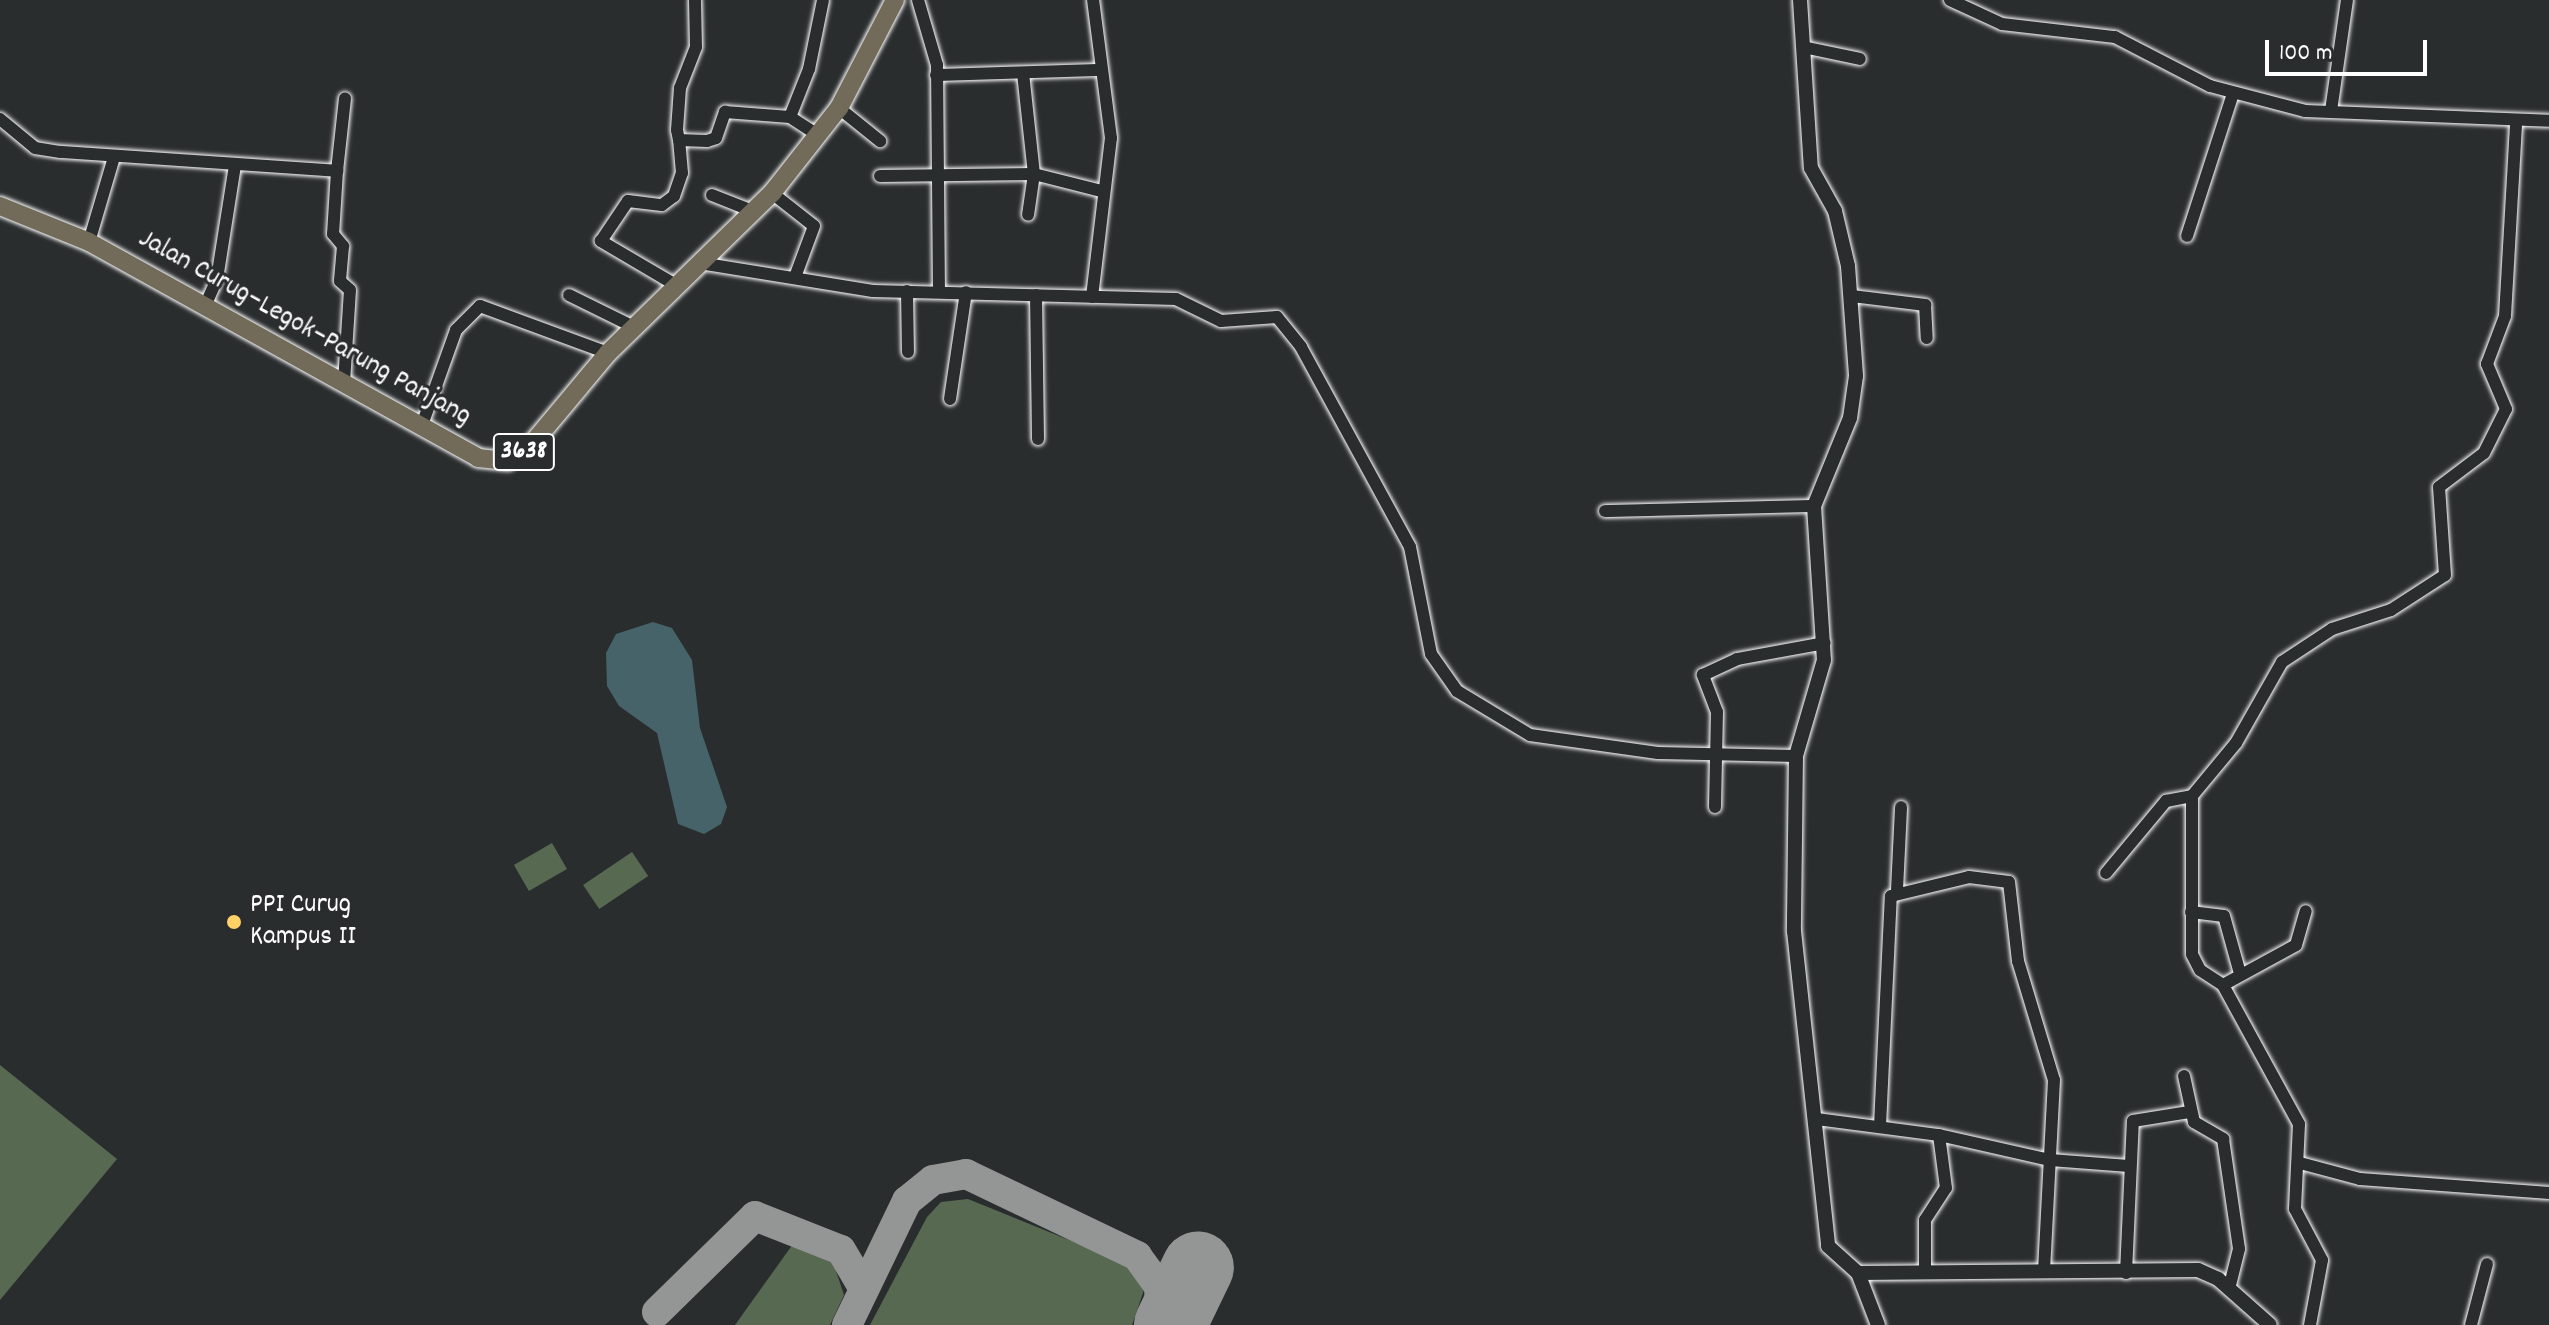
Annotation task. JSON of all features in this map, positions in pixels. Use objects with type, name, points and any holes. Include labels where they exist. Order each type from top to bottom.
[{"type":"main road","name":"Jalan Curug–Legok–Parung Panjang","points":[[0,206],[89,242],[478,458],[508,461],[526,451],[608,353],[706,264],[772,193],[839,108],[895,0]]},
{"type":"street","points":[[679,287],[601,241],[628,201],[662,205],[674,196],[682,173],[680,88],[696,47],[695,0]]},
{"type":"street","points":[[790,117],[809,69],[823,0]]},
{"type":"street","points":[[918,0],[936,75],[939,292]]},
{"type":"street","points":[[1092,297],[1101,191],[1111,138],[1099,70],[1093,0]]},
{"type":"street","points":[[1800,0],[1811,168],[1835,211],[1852,296],[1856,391],[1814,506],[1825,643],[1796,756],[1794,931],[1805,1067],[1817,1119],[1828,1246],[1858,1273],[1878,1325]]},
{"type":"street","points":[[1950,0],[2002,24],[2115,37],[2233,94],[2331,111],[2516,125],[2549,121]]},
{"type":"street","points":[[2331,111],[2347,0]]},
{"type":"street","points":[[1803,47],[1860,59]]},
{"type":"street","points":[[936,75],[1099,70]]},
{"type":"street","points":[[1023,73],[1034,174],[1028,215]]},
{"type":"street","points":[[2187,236],[2233,94]]},
{"type":"street","points":[[344,382],[350,290],[340,281],[343,246],[333,234],[345,98]]},
{"type":"street","points":[[839,108],[880,141]]},
{"type":"street","points":[[679,140],[714,140],[725,112],[790,117],[816,134]]},
{"type":"street","points":[[0,119],[35,148],[114,157],[337,171]]},
{"type":"street","points":[[2310,1325],[2322,1260],[2296,1215],[2301,1132],[2288,1099],[2223,985],[2194,960],[2191,912],[2192,796],[2236,743],[2282,662],[2332,629],[2391,610],[2445,575],[2439,487],[2484,453],[2506,409],[2487,364],[2505,316],[2516,125]]},
{"type":"street","points":[[89,242],[114,157]]},
{"type":"street","points":[[205,306],[217,279],[235,165]]},
{"type":"street","points":[[880,176],[1034,174],[1101,191]]},
{"type":"street","points":[[772,193],[814,226],[795,277]]},
{"type":"street","points":[[712,195],[755,212]]},
{"type":"street","points":[[706,264],[907,291],[1176,299],[1221,321],[1268,313],[1284,322],[1415,558],[1431,654],[1457,691],[1530,735],[1715,757],[1796,756]]},
{"type":"street","points":[[907,291],[908,352]]},
{"type":"street","points":[[950,399],[966,292]]},
{"type":"street","points":[[569,295],[636,328]]},
{"type":"street","points":[[1036,295],[1038,439]]},
{"type":"street","points":[[1852,296],[1925,305],[1927,338]]},
{"type":"street","points":[[422,425],[456,330],[480,306],[608,353]]},
{"type":"street","points":[[1605,511],[1814,506]]},
{"type":"street","points":[[1715,807],[1717,712],[1703,675],[1737,659],[1825,643]]},
{"type":"street","points":[[2106,873],[2166,801],[2192,796]]},
{"type":"street","points":[[1880,1126],[1890,898],[1897,890],[1901,807]]},
{"type":"street","points":[[1897,890],[1969,877],[2012,885],[2018,961],[2054,1080],[2044,1272]]},
{"type":"street","points":[[2223,985],[2239,970],[2296,945],[2306,911]]},
{"type":"street","points":[[2191,912],[2224,916],[2239,970]]},
{"type":"street","points":[[2184,1076],[2189,1112],[2223,1139],[2239,1249],[2229,1289]]},
{"type":"street","points":[[2126,1273],[2129,1166],[2136,1117],[2189,1112]]},
{"type":"street","points":[[1817,1119],[1939,1135],[2050,1160],[2129,1166]]},
{"type":"street","points":[[1925,1270],[1925,1220],[1946,1188],[1939,1135]]},
{"type":"street","points":[[2300,1163],[2360,1179],[2549,1193]]},
{"type":"street","points":[[2471,1325],[2487,1264]]},
{"type":"street","points":[[1858,1273],[1925,1270],[2126,1273],[2198,1270],[2229,1289],[2270,1325]]},
{"type":"green space","points":[[552,843],[567,869],[529,891],[514,865]]},
{"type":"green space","points":[[632,852],[648,876],[599,909],[583,885]]},
{"type":"green space","points":[[0,1065],[117,1159],[0,1300]]},
{"type":"green space","points":[[968,1199],[1123,1262],[1144,1290],[1132,1325],[870,1325],[927,1217],[941,1202]]},
{"type":"green space","points":[[793,1244],[833,1262],[844,1295],[830,1325],[735,1325]]},
{"type":"water","points":[[653,622],[672,628],[692,660],[700,728],[727,807],[721,824],[704,834],[678,824],[657,733],[619,706],[607,686],[606,653],[616,634]]},
{"type":"taxiway","points":[[847,1325],[907,1201],[933,1180],[966,1174],[1137,1256],[1159,1286],[1161,1325]]},
{"type":"taxiway","points":[[657,1312],[755,1216],[841,1250],[864,1289]]},
{"type":"runway","points":[[1170,1325],[1198,1267]]},
{"type":"place","name":"PPI Curug Kampus II","points":[[234,922]]}]
